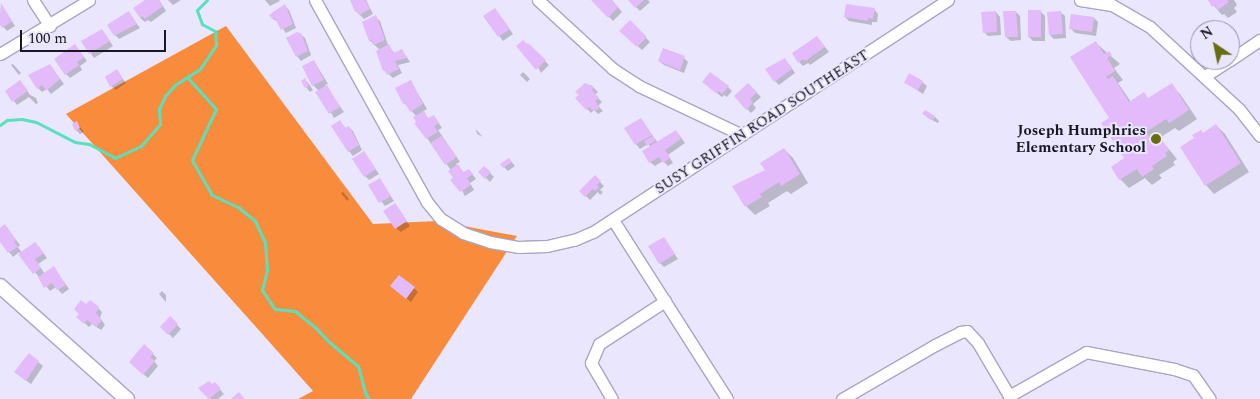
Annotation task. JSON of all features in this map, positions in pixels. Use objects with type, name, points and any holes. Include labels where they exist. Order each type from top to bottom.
[{"type":"street","points":[[33,0],[50,26]]},
{"type":"street","points":[[0,54],[50,26],[89,0]]},
{"type":"street","name":"SUSY GRIFFIN ROAD SOUTHEAST","points":[[315,0],[428,202],[441,218],[463,233],[490,242],[518,247],[547,246],[574,240],[613,220],[948,0]]},
{"type":"street","points":[[538,0],[613,69],[639,86],[742,135]]},
{"type":"street","points":[[1080,0],[1112,5],[1150,27],[1239,109],[1260,136]]},
{"type":"street","points":[[1240,53],[1260,40]]},
{"type":"street","points":[[1205,76],[1214,70]]},
{"type":"street","points":[[613,220],[727,399]]},
{"type":"street","points":[[0,286],[127,399]]},
{"type":"street","points":[[612,399],[591,363],[599,344],[665,301]]},
{"type":"street","points":[[842,399],[934,345],[960,332],[967,331],[978,343],[1010,397],[1086,352],[1174,369],[1192,375],[1210,399]]},
{"type":"shaded area","points":[[226,26],[373,224],[437,221],[517,236],[411,399],[298,399],[313,391],[66,114]]},
{"type":"building","points":[[145,0],[159,0],[163,6],[145,19],[143,16],[140,18],[133,8]]},
{"type":"building","points":[[350,0],[365,0],[370,9],[359,15],[355,12]]},
{"type":"building","points":[[591,0],[611,0],[618,7],[608,18]]},
{"type":"building","points":[[628,0],[644,0],[635,8]]},
{"type":"building","points":[[1208,0],[1227,0],[1229,2],[1218,10],[1215,5],[1212,7]]},
{"type":"building","points":[[1,3],[12,21],[2,28],[0,25]]},
{"type":"building","points":[[285,4],[293,24],[281,30],[275,18],[272,19],[269,15]]},
{"type":"building","points":[[846,4],[875,8],[873,19],[868,18],[868,21],[844,17]]},
{"type":"building","points":[[495,8],[510,29],[498,37],[483,16]]},
{"type":"building","points":[[1028,10],[1041,10],[1041,37],[1028,37]]},
{"type":"building","points":[[129,11],[137,24],[114,36],[107,25]]},
{"type":"building","points":[[996,11],[997,32],[983,33],[981,12]]},
{"type":"building","points":[[1003,11],[1016,11],[1018,37],[1005,37]]},
{"type":"building","points":[[1061,11],[1063,34],[1049,35],[1047,12]]},
{"type":"building","points":[[1071,14],[1094,17],[1092,32],[1069,29]]},
{"type":"building","points":[[376,15],[385,40],[373,45],[371,40],[369,41],[362,22]]},
{"type":"building","points":[[630,20],[647,37],[637,47],[619,31]]},
{"type":"building","points":[[102,29],[110,41],[89,54],[81,41]]},
{"type":"building","points":[[297,32],[301,33],[308,51],[296,57],[286,38]]},
{"type":"building","points":[[817,36],[825,47],[805,61],[803,59],[798,63],[792,53]]},
{"type":"building","points":[[523,40],[546,60],[536,70],[516,46]]},
{"type":"building","points":[[1096,41],[1104,54],[1109,51],[1112,55],[1107,58],[1115,71],[1106,77],[1108,79],[1113,76],[1129,102],[1144,92],[1148,98],[1172,83],[1189,110],[1169,123],[1166,119],[1146,132],[1153,142],[1162,140],[1169,150],[1165,153],[1167,156],[1152,166],[1154,169],[1142,177],[1137,169],[1119,180],[1111,167],[1124,158],[1101,123],[1109,118],[1070,57]]},
{"type":"building","points":[[75,44],[84,57],[77,62],[79,65],[65,75],[54,59]]},
{"type":"building","points":[[389,44],[393,53],[402,49],[407,58],[395,61],[399,69],[387,75],[385,70],[383,71],[376,51]]},
{"type":"building","points":[[663,48],[685,56],[680,70],[658,61]]},
{"type":"building","points":[[785,58],[792,69],[774,82],[765,69]]},
{"type":"building","points":[[314,60],[324,80],[312,86],[302,66]]},
{"type":"building","points":[[50,64],[60,79],[46,91],[42,85],[37,89],[28,75]]},
{"type":"building","points":[[117,69],[123,79],[110,87],[105,77]]},
{"type":"building","points":[[710,72],[729,86],[722,94],[719,91],[717,94],[702,82]]},
{"type":"building","points":[[909,73],[923,81],[918,90],[904,83]]},
{"type":"building","points":[[305,78],[309,86],[305,88],[301,81]]},
{"type":"building","points":[[20,80],[28,91],[12,102],[5,91]]},
{"type":"building","points":[[411,80],[423,104],[410,112],[405,103],[403,104],[395,88]]},
{"type":"building","points":[[585,83],[594,87],[592,90],[599,98],[595,101],[600,107],[597,110],[592,110],[589,107],[586,110],[575,98],[579,95],[575,92]]},
{"type":"building","points":[[748,83],[757,92],[750,99],[753,103],[746,110],[734,96]]},
{"type":"building","points":[[327,85],[340,107],[329,114],[315,92]]},
{"type":"building","points":[[925,110],[935,116],[933,120],[922,114]]},
{"type":"building","points":[[424,111],[428,118],[434,115],[439,123],[434,126],[438,132],[426,139],[414,123],[416,122],[413,117]]},
{"type":"building","points":[[641,118],[652,135],[635,145],[624,128]]},
{"type":"building","points":[[340,120],[345,128],[349,126],[359,145],[348,152],[331,126]]},
{"type":"building","points":[[77,121],[80,128],[75,131],[72,124]]},
{"type":"building","points":[[1216,124],[1241,163],[1205,186],[1180,147],[1194,138],[1192,135],[1201,130],[1203,133]]},
{"type":"building","points":[[676,130],[681,139],[665,150],[670,158],[663,163],[659,157],[649,163],[642,151]]},
{"type":"building","points":[[441,136],[457,157],[445,165],[430,143]]},
{"type":"building","points":[[653,136],[656,140],[647,146],[644,141]]},
{"type":"building","points":[[784,148],[800,174],[781,186],[779,182],[760,194],[762,197],[745,207],[732,186],[765,170],[760,163]]},
{"type":"building","points":[[364,151],[376,169],[364,177],[352,159]]},
{"type":"building","points":[[509,158],[512,162],[503,168],[500,164]]},
{"type":"building","points":[[458,164],[463,172],[469,169],[473,174],[467,178],[471,185],[460,192],[450,180],[453,178],[448,171]]},
{"type":"building","points":[[484,166],[491,172],[485,179],[478,172]]},
{"type":"building","points":[[595,175],[601,181],[597,185],[599,187],[595,191],[593,189],[585,197],[579,191]]},
{"type":"building","points":[[380,178],[391,196],[379,203],[368,185]]},
{"type":"building","points":[[395,203],[407,221],[395,229],[383,211]]},
{"type":"building","points":[[5,224],[16,240],[14,242],[18,247],[8,253],[0,242],[0,228]]},
{"type":"building","points":[[664,237],[675,254],[659,264],[648,246]]},
{"type":"building","points":[[35,242],[44,253],[35,259],[41,268],[33,274],[18,254]]},
{"type":"building","points":[[54,266],[66,285],[57,290],[52,283],[44,288],[38,277]]},
{"type":"building","points":[[399,275],[415,287],[406,299],[390,286]]},
{"type":"building","points":[[81,300],[86,304],[90,300],[99,307],[96,313],[102,320],[96,327],[87,320],[84,324],[76,317],[79,314],[74,309]]},
{"type":"building","points":[[170,316],[178,324],[168,335],[160,327]]},
{"type":"building","points":[[144,344],[154,353],[150,357],[155,361],[143,375],[129,362]]},
{"type":"building","points":[[29,353],[39,361],[26,381],[14,372]]},
{"type":"building","points":[[209,381],[212,384],[215,382],[221,389],[209,399],[198,388]]},
{"type":"building","points":[[239,392],[245,399],[231,399]]},
{"type":"waterway","points":[[0,125],[7,120],[22,119],[36,122],[75,142],[89,144],[115,158],[141,146],[160,124],[159,109],[165,96],[175,85],[200,69],[216,45],[215,31],[202,24],[197,10],[207,0]]},
{"type":"waterway","points":[[188,78],[216,109],[192,160],[212,195],[238,207],[255,221],[265,242],[267,270],[262,290],[275,309],[295,311],[358,366],[365,393],[369,399]]},
{"type":"place","name":"Joseph Humphries Elementary School","points":[[1156,139]]}]
